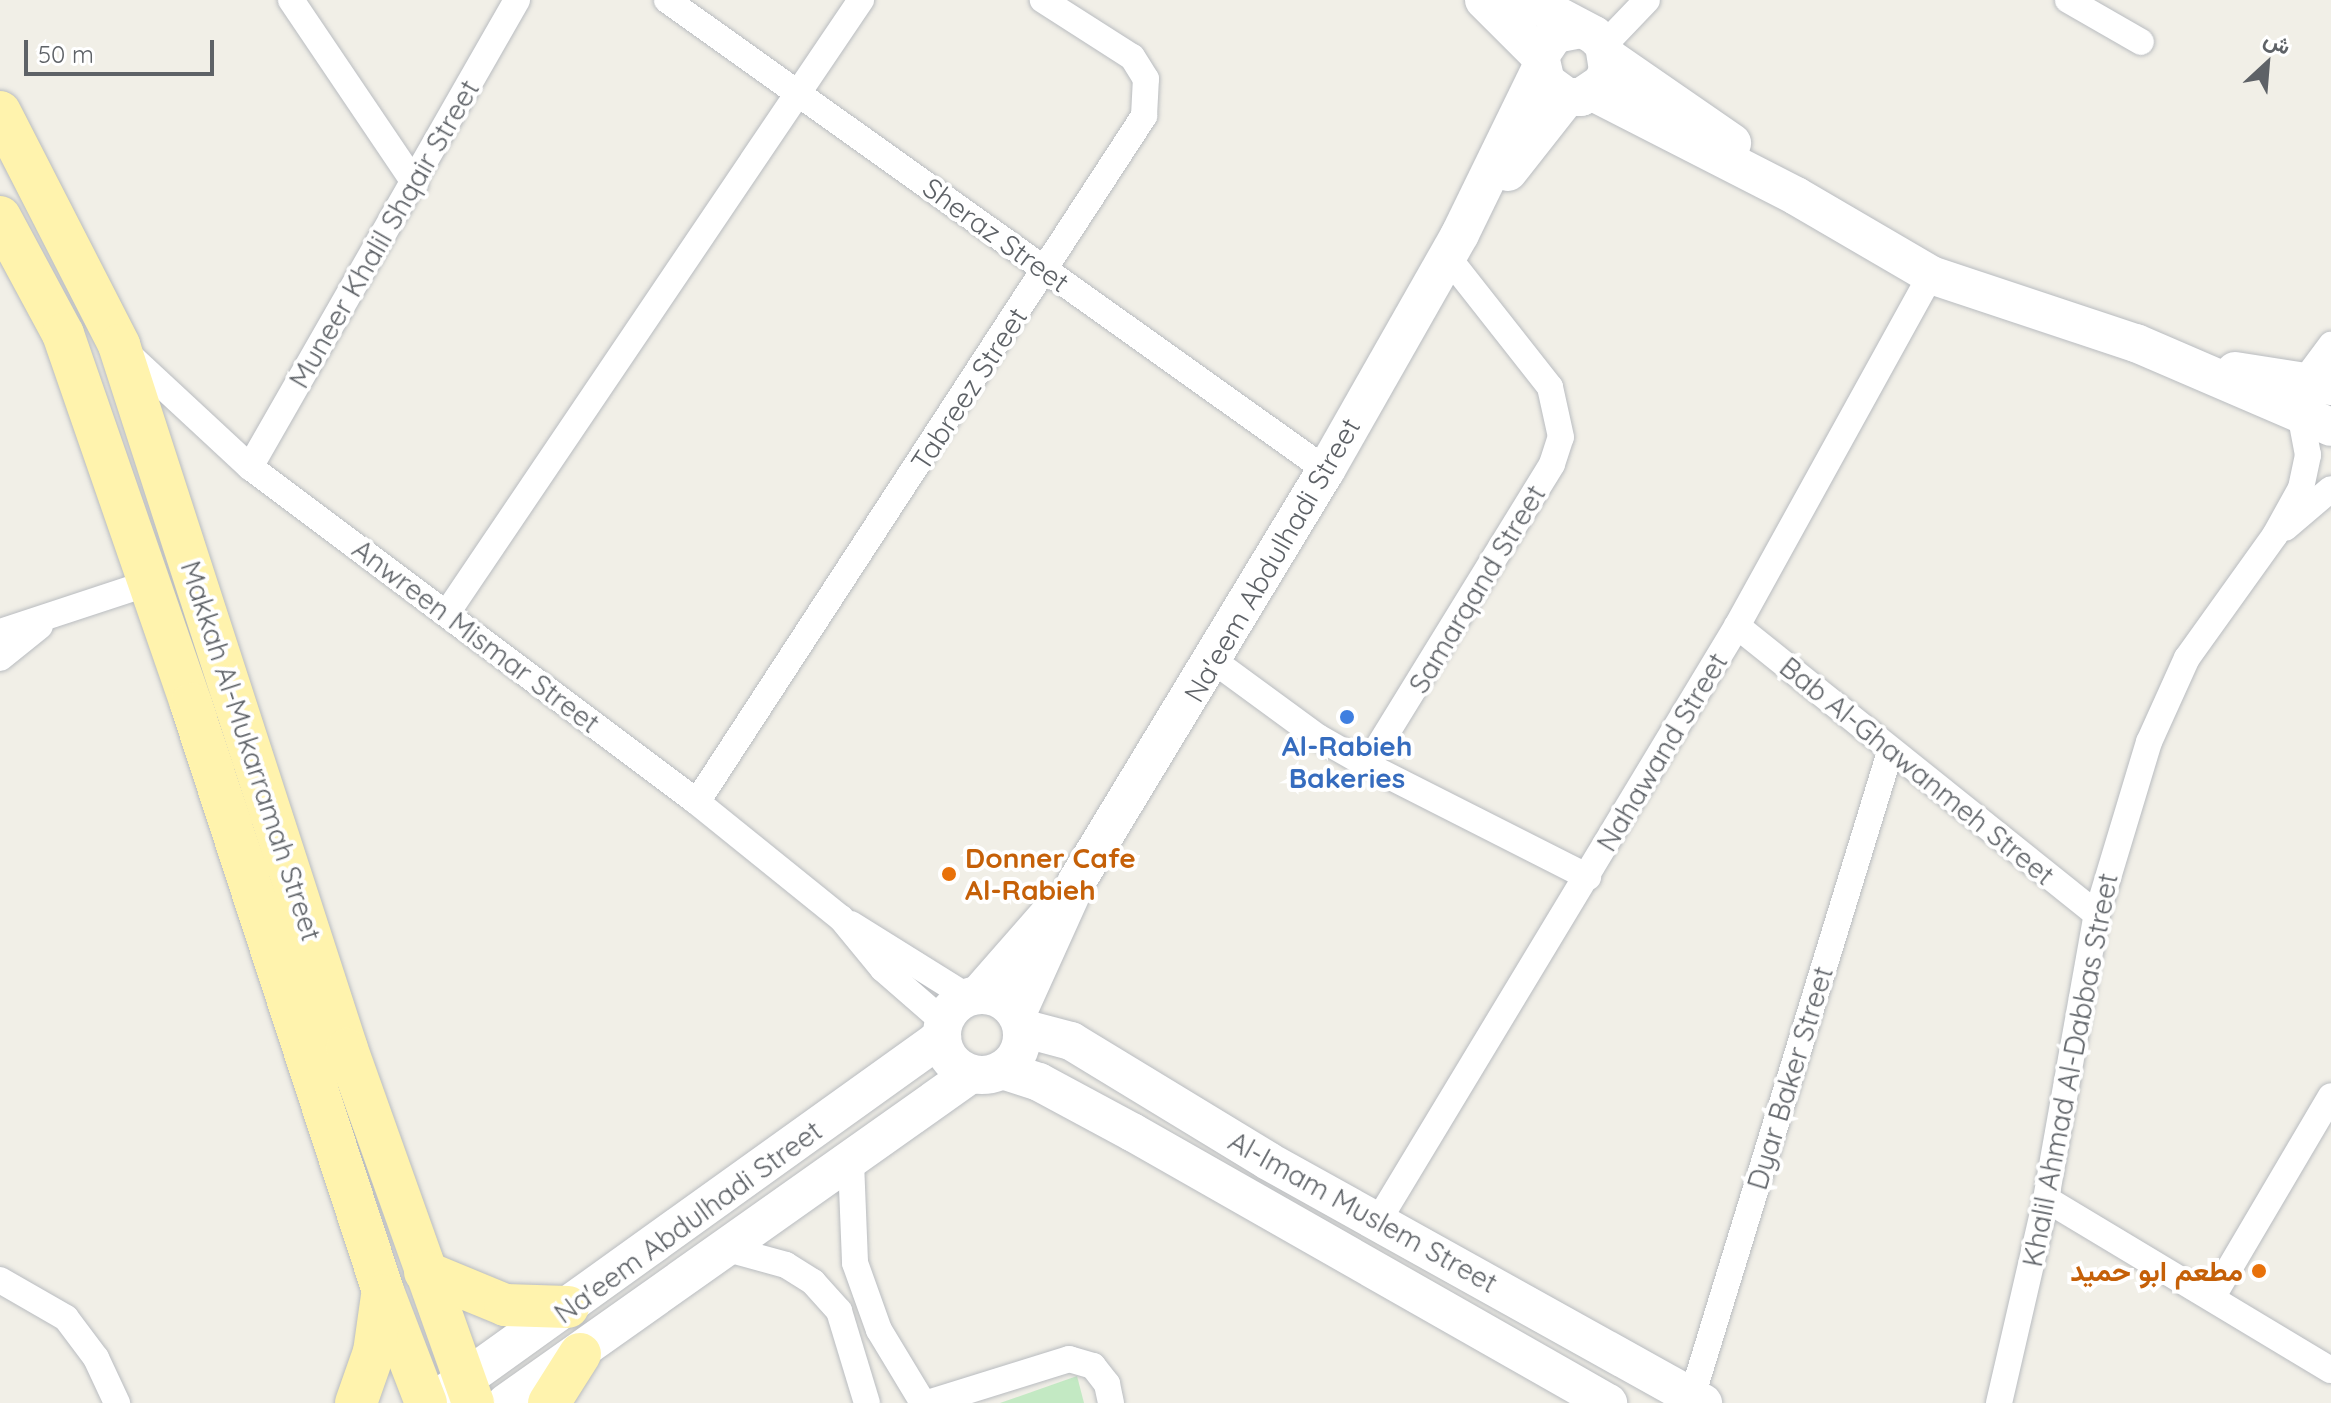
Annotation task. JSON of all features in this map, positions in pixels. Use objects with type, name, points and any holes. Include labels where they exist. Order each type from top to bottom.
[{"type":"main road","name":"Makkah Al-Mukarramah Street","points":[[0,112],[119,345],[347,1049],[425,1272],[449,1397]]},
{"type":"main road","name":"Makkah Al-Mukarramah Street","points":[[0,217],[63,334],[149,583],[383,1291],[449,1397]]},
{"type":"main road","points":[[425,1272],[505,1305],[568,1307]]},
{"type":"main road","points":[[356,1403],[374,1352],[383,1291]]},
{"type":"main road","points":[[549,1403],[580,1354]]},
{"type":"street","points":[[291,0],[415,184]]},
{"type":"street","name":"Muneer Khalil Shqair Street","points":[[250,467],[415,184],[517,0]]},
{"type":"street","name":"Sheraz Street","points":[[667,0],[1326,470]]},
{"type":"street","points":[[447,613],[861,0]]},
{"type":"street","name":"Tabreez Street","points":[[697,802],[1134,136],[1148,97],[1146,79],[1132,57],[1043,0]]},
{"type":"street","points":[[1484,0],[1540,63],[1555,92],[1580,94],[1796,196],[1931,275],[2192,366],[2317,401],[2331,345]]},
{"type":"street","points":[[1528,0],[1598,44],[1706,122],[1796,196]]},
{"type":"street","points":[[1598,44],[1647,0]]},
{"type":"street","points":[[2068,0],[2141,42]]},
{"type":"street","points":[[1540,63],[1555,34],[1598,44]]},
{"type":"street","points":[[1580,94],[1608,71],[1598,44]]},
{"type":"street","name":"Na'eem Abdulhadi Street","points":[[1020,1021],[1077,881],[1214,661],[1326,470],[1453,245],[1540,63]]},
{"type":"street","name":"Na'eem Abdulhadi Street","points":[[1453,245],[1580,94]]},
{"type":"street","name":"Samarqand Street","points":[[1367,765],[1552,464],[1561,437],[1550,387],[1453,245]]},
{"type":"street","name":"Nahawand Street","points":[[1378,1221],[1737,626],[1931,275]]},
{"type":"street","name":"Anwreen Mismar Street","points":[[119,345],[250,467],[697,802],[958,1013]]},
{"type":"street","name":"Khalil Ahmad Al-Dabbas Street","points":[[1999,1403],[2046,1199],[2097,914],[2165,703],[2187,658],[2275,535],[2301,488],[2317,401]]},
{"type":"street","name":"Khalil Ahmad Al-Dabbas Street","points":[[2275,535],[2331,489]]},
{"type":"street","points":[[0,632],[45,621],[149,583]]},
{"type":"street","points":[[0,658],[45,621]]},
{"type":"street","name":"Bab Al-Ghawanmeh Street","points":[[1737,626],[1890,752],[2097,914]]},
{"type":"street","points":[[1214,661],[1318,737],[1588,877]]},
{"type":"street","name":"Dyar Baker Street","points":[[1695,1400],[1890,752]]},
{"type":"street","name":"Na'eem Abdulhadi Street","points":[[449,1397],[958,1013],[1077,881]]},
{"type":"street","points":[[1001,999],[1020,1021],[1019,1052],[987,1072],[951,1060],[958,1013],[1001,999]]},
{"type":"street","name":"Al-Imam Muslem Street","points":[[1020,1021],[1071,1041],[1378,1221],[1695,1400]]},
{"type":"street","name":"Na'eem Abdulhadi Street","points":[[506,1403],[580,1354],[724,1248],[987,1072]]},
{"type":"street","name":"Al-Imam Muslem Street","points":[[987,1072],[1039,1082],[1608,1403]]},
{"type":"street","points":[[2212,1298],[2331,1096]]},
{"type":"street","points":[[851,1162],[855,1263],[879,1330],[926,1403],[1069,1359],[1093,1366],[1107,1384],[1111,1403]]},
{"type":"street","points":[[2046,1199],[2331,1370]]},
{"type":"street","points":[[724,1248],[786,1265],[813,1282],[839,1311],[867,1403]]},
{"type":"street","points":[[0,1280],[66,1318],[96,1358],[117,1403]]},
{"type":"green space","points":[[1077,1376],[1084,1403],[1000,1403]]},
{"type":"place","name":"Al-Rabieh Bakeries","points":[[1347,717]]},
{"type":"place","name":"Donner Cafe Al-Rabieh","points":[[949,874]]},
{"type":"place","name":"مطعم ابو حميد","points":[[2259,1271]]}]
